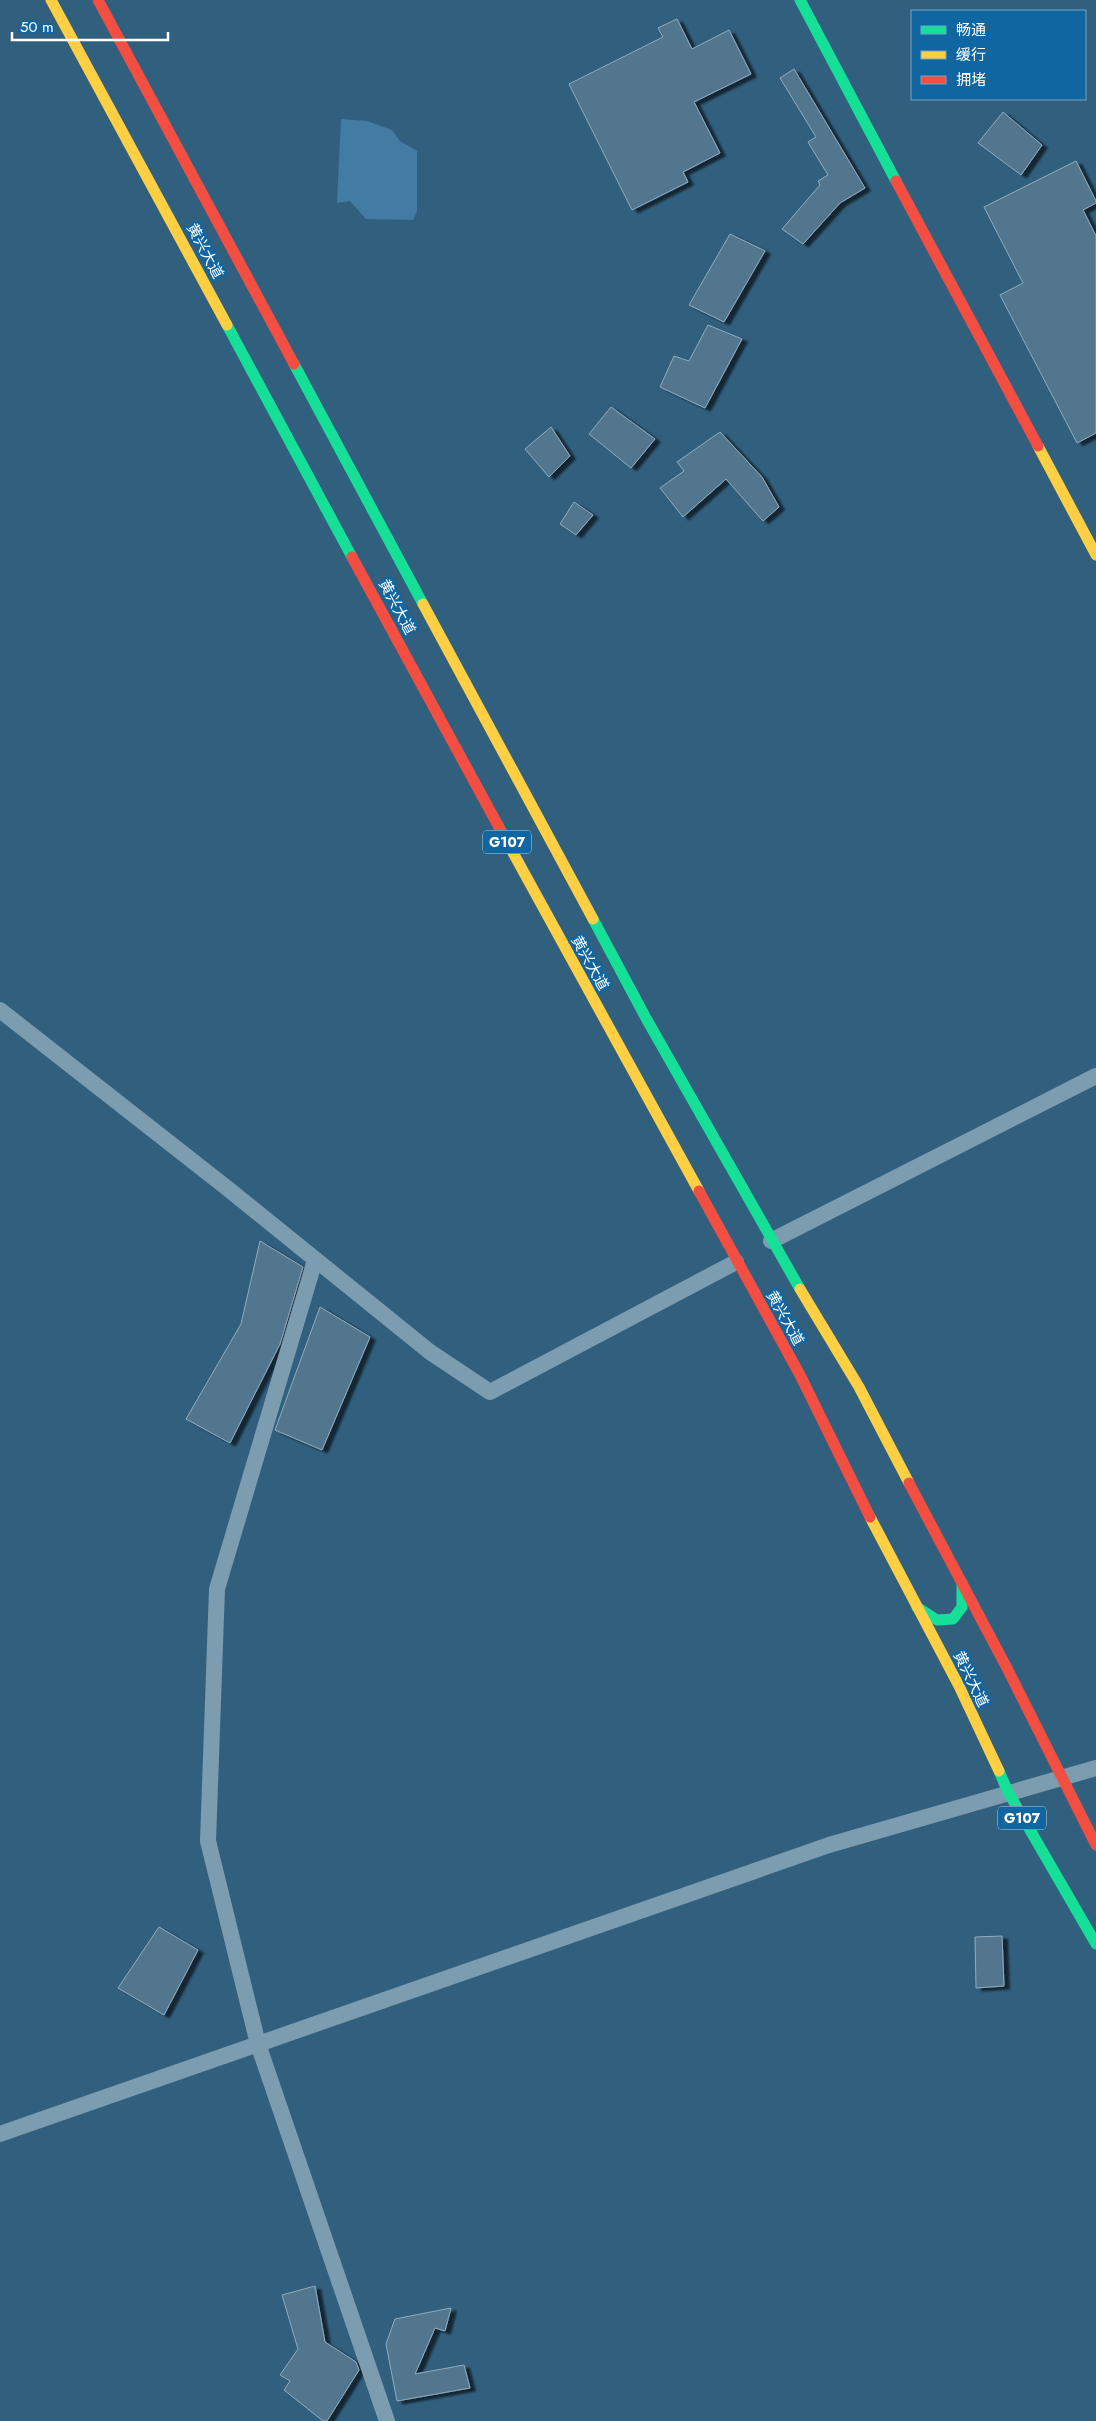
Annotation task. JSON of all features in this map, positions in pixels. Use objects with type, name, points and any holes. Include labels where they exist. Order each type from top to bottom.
[{"type":"main road","name":"黄兴大道","points":[[51,0],[736,1262],[800,1375],[844,1467],[959,1686],[1008,1792],[1096,1944]]},
{"type":"main road","name":"黄兴大道","points":[[98,0],[647,1020],[771,1241],[859,1387],[1063,1777],[1096,1846]]},
{"type":"main road","points":[[800,0],[1096,555]]},
{"type":"main road","points":[[917,1607],[935,1620],[943,1622],[953,1620],[960,1614],[964,1604],[962,1583]]},
{"type":"street","points":[[0,1010],[430,1352],[490,1392],[736,1262]]},
{"type":"street","points":[[771,1241],[1096,1076]]},
{"type":"street","points":[[315,1260],[217,1589],[208,1842],[258,2044],[387,2421]]},
{"type":"street","points":[[0,2134],[828,1845],[1096,1768]]},
{"type":"water","points":[[341,119],[367,121],[392,130],[400,141],[417,151],[417,211],[413,220],[366,219],[350,201],[337,203]]},
{"type":"building","points":[[677,19],[692,49],[729,30],[751,74],[694,102],[720,153],[683,172],[688,182],[632,210],[569,84],[663,37],[658,28]]},
{"type":"building","points":[[794,69],[865,188],[840,203],[803,244],[782,229],[820,185],[818,181],[828,175],[808,142],[816,137],[780,78]]},
{"type":"building","points":[[1003,112],[1042,145],[1021,175],[978,143]]},
{"type":"building","points":[[1076,161],[1096,201],[1096,203],[1083,210],[1096,236],[1096,433],[1077,443],[1000,295],[1023,283],[984,207]]},
{"type":"building","points":[[730,234],[765,251],[724,322],[689,305]]},
{"type":"building","points":[[708,325],[742,339],[705,408],[660,387],[674,356],[689,361]]},
{"type":"building","points":[[611,407],[655,439],[631,468],[589,434]]},
{"type":"building","points":[[551,427],[570,456],[549,477],[525,449]]},
{"type":"building","points":[[720,432],[762,477],[779,507],[763,521],[726,479],[683,517],[660,488],[684,471],[677,462]]},
{"type":"building","points":[[574,502],[593,515],[576,535],[560,524]]},
{"type":"building","points":[[260,1241],[303,1267],[280,1344],[230,1443],[186,1419],[241,1324]]},
{"type":"building","points":[[320,1307],[370,1337],[322,1450],[275,1430]]},
{"type":"building","points":[[159,1927],[198,1950],[164,2015],[118,1988]]},
{"type":"building","points":[[1002,1936],[1004,1986],[976,1988],[975,1937]]},
{"type":"building","points":[[315,2286],[325,2342],[356,2362],[359,2370],[327,2421],[323,2421],[284,2390],[290,2381],[280,2375],[298,2349],[282,2295]]},
{"type":"building","points":[[451,2308],[445,2331],[435,2328],[415,2374],[464,2365],[470,2388],[397,2401],[386,2344],[395,2319]]},
{"type":"traffic: fast","points":[[800,0],[896,181]]},
{"type":"traffic: fast","points":[[227,325],[352,557]]},
{"type":"traffic: fast","points":[[294,364],[423,604]]},
{"type":"traffic: fast","points":[[593,919],[647,1020],[800,1289]]},
{"type":"traffic: fast","points":[[917,1607],[937,1620],[953,1619],[962,1607],[962,1583]]},
{"type":"traffic: fast","points":[[999,1771],[1008,1792],[1096,1944]]},
{"type":"traffic: slow","points":[[51,0],[227,325]]},
{"type":"traffic: slow","points":[[1038,446],[1096,555]]},
{"type":"traffic: slow","points":[[423,604],[593,919]]},
{"type":"traffic: slow","points":[[506,840],[699,1191]]},
{"type":"traffic: slow","points":[[800,1289],[859,1387],[909,1483]]},
{"type":"traffic: slow","points":[[870,1517],[959,1686],[999,1771]]},
{"type":"traffic: jam","points":[[98,0],[294,364]]},
{"type":"traffic: jam","points":[[896,181],[1038,446]]},
{"type":"traffic: jam","points":[[352,557],[506,840]]},
{"type":"traffic: jam","points":[[699,1191],[800,1375],[870,1517]]},
{"type":"traffic: jam","points":[[909,1483],[1008,1670],[1096,1845]]}]
